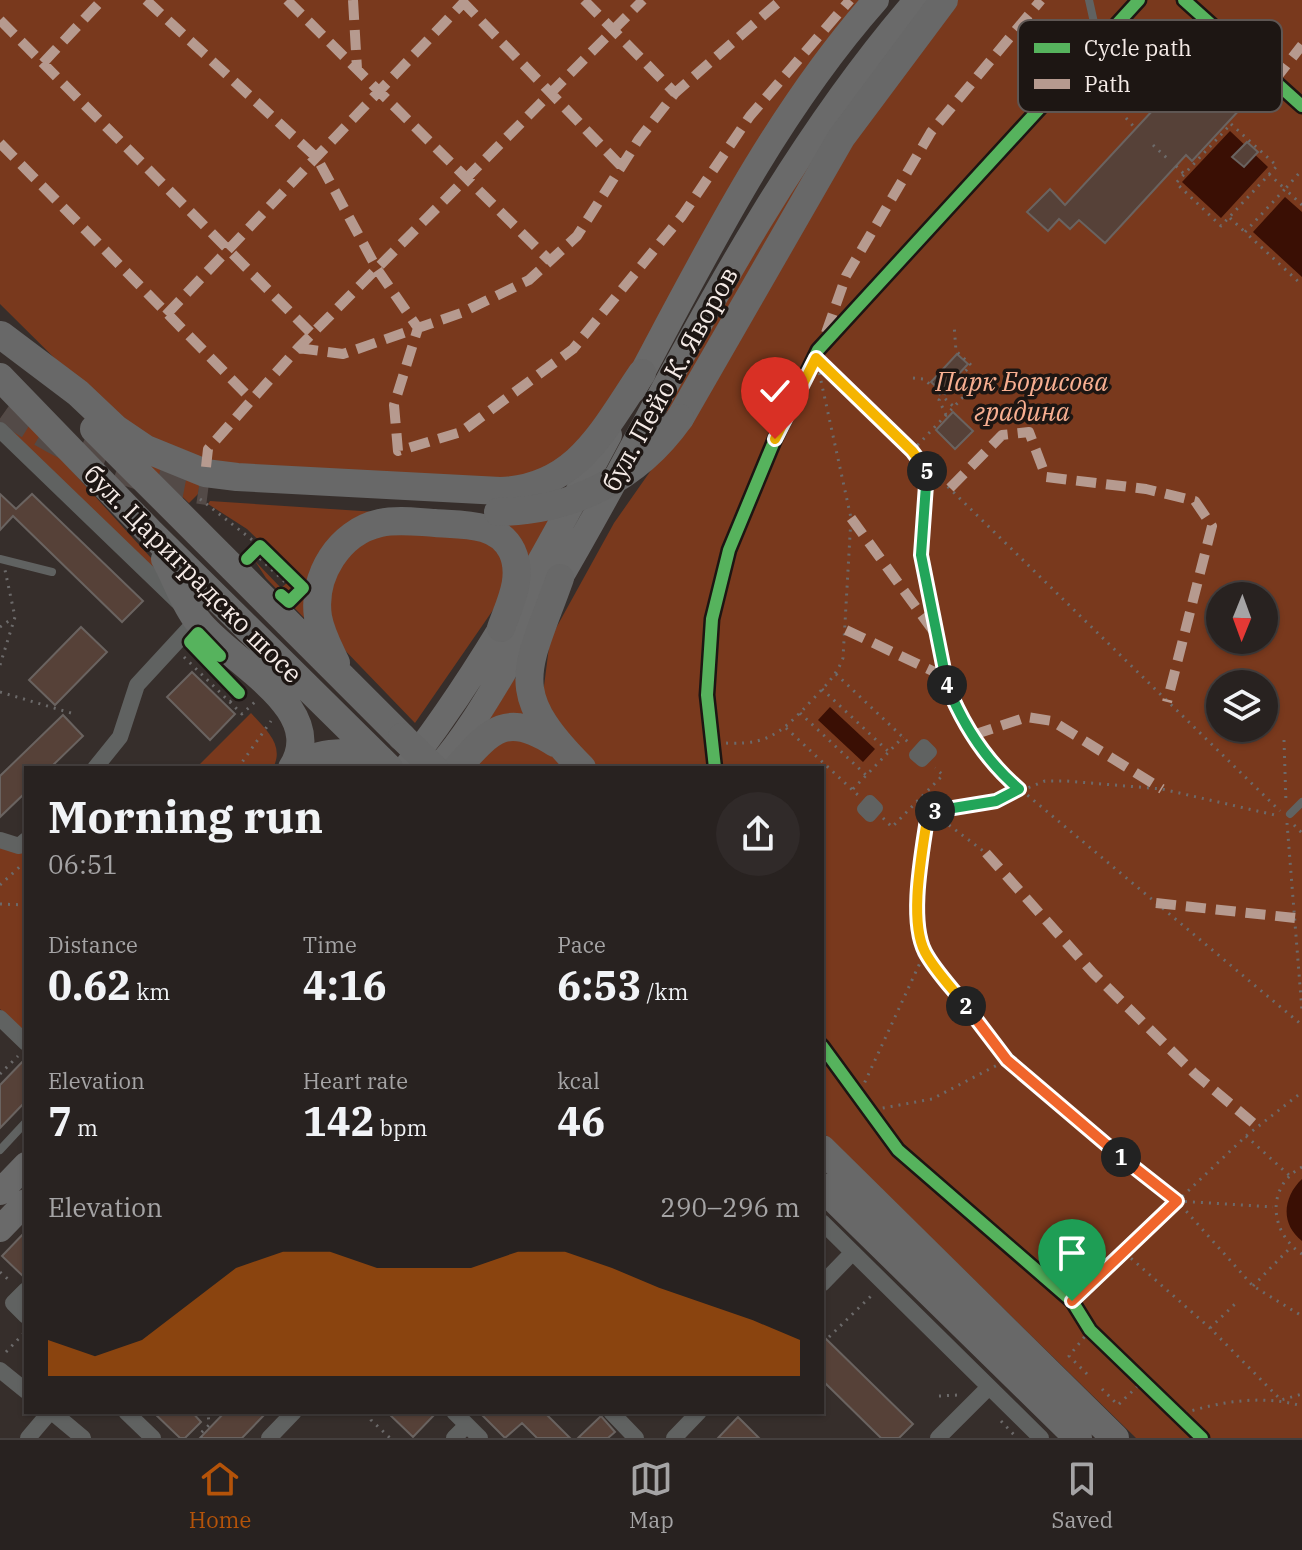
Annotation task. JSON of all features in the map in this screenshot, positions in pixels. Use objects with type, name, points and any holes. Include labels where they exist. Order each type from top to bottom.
[{"type":"highway","points":[[201,498],[498,512],[546,509],[592,493],[650,454],[680,418],[841,138],[944,0]]},
{"type":"highway","points":[[0,335],[78,393],[115,428],[146,449],[205,473],[237,477],[500,491],[535,487],[564,472],[583,456],[642,373]]},
{"type":"highway","name":"бул. Цариградско шосе","points":[[0,335],[434,766]]},
{"type":"highway","name":"бул. Цариградско шосе","points":[[0,377],[151,533],[392,765]]},
{"type":"highway","points":[[346,681],[322,633],[319,590],[336,550],[354,535],[377,524],[397,521],[473,525],[498,535],[512,552],[517,572],[515,590],[501,628]]},
{"type":"highway","points":[[151,533],[197,620],[302,732],[302,749],[294,766]]},
{"type":"highway","points":[[560,578],[529,671],[529,683],[534,711],[580,766]]},
{"type":"highway","points":[[275,703],[352,753],[392,765]]},
{"type":"highway","points":[[459,766],[498,728],[517,726],[537,732],[561,747]]},
{"type":"highway","points":[[297,766],[322,754],[352,753]]},
{"type":"highway","points":[[824,1151],[1115,1438]]},
{"type":"highway","points":[[824,1189],[1078,1438]]},
{"type":"main road","name":"бул. Пейо К. Яворов","points":[[392,765],[451,707],[501,628],[704,258],[811,83],[876,0]]},
{"type":"main road","name":"бул. Пейо К. Яворов","points":[[438,766],[464,736],[560,578],[726,276],[787,176],[839,98],[917,0]]},
{"type":"main road","points":[[0,1192],[24,1167]]},
{"type":"main road","points":[[0,1229],[24,1204]]},
{"type":"street","name":"бул. Цариградско шосе","points":[[3,427],[197,620]]},
{"type":"street","points":[[97,766],[120,737],[137,685],[197,620]]},
{"type":"street","points":[[0,840],[19,846],[24,842]]},
{"type":"street","points":[[0,1018],[24,1043]]},
{"type":"street","points":[[824,1224],[1041,1438]]},
{"type":"street","points":[[824,1282],[852,1253]]},
{"type":"street","points":[[24,1292],[13,1303],[24,1314]]},
{"type":"street","points":[[0,1370],[24,1389]]},
{"type":"street","points":[[943,1436],[988,1388]]},
{"type":"street","points":[[28,1438],[49,1414]]},
{"type":"street","points":[[53,1414],[83,1438]]},
{"type":"street","points":[[128,1414],[153,1438]]},
{"type":"street","points":[[269,1438],[292,1414]]},
{"type":"street","points":[[456,1414],[480,1438]]},
{"type":"street","points":[[613,1414],[636,1438]]},
{"type":"street","points":[[674,1438],[697,1414]]},
{"type":"street","points":[[454,1438],[467,1425]]},
{"type":"lane","points":[[1089,0],[1093,20]]},
{"type":"lane","points":[[1121,20],[1139,0]]},
{"type":"lane","points":[[972,184],[1038,112]]},
{"type":"lane","points":[[2,560],[52,572]]},
{"type":"lane","points":[[1288,816],[1302,802]]},
{"type":"lane","points":[[0,1150],[24,1124]]},
{"type":"path","points":[[1126,118],[1136,129]]},
{"type":"path","points":[[1231,124],[1277,166],[1221,226],[1176,183],[1184,174],[1231,124]]},
{"type":"path","points":[[1153,145],[1170,161]]},
{"type":"path","points":[[1176,166],[1184,174]]},
{"type":"path","points":[[1245,232],[1302,170]]},
{"type":"path","points":[[1269,174],[1302,205]]},
{"type":"path","points":[[715,766],[710,742],[707,663],[712,619],[729,550],[775,439],[822,344],[972,184]]},
{"type":"path","points":[[1229,217],[1302,285]]},
{"type":"path","points":[[946,415],[939,400],[971,365],[956,351],[954,324]]},
{"type":"path","points":[[816,358],[1302,833]]},
{"type":"path","points":[[710,742],[743,745],[766,740],[786,728],[836,674],[845,648],[851,518],[816,358]]},
{"type":"path","points":[[913,378],[924,379],[954,407]]},
{"type":"path","points":[[912,451],[967,393]]},
{"type":"path","points":[[928,467],[921,555],[943,676],[958,713],[995,768],[1302,1025]]},
{"type":"path","points":[[201,498],[260,546],[247,559]]},
{"type":"path","points":[[254,553],[286,583]]},
{"type":"path","points":[[0,665],[15,617],[2,560]]},
{"type":"path","points":[[0,627],[15,617]]},
{"type":"path","points":[[178,651],[242,714],[275,703]]},
{"type":"path","points":[[786,728],[853,790],[903,737],[836,674]]},
{"type":"path","points":[[230,702],[245,687]]},
{"type":"path","points":[[822,689],[889,752]]},
{"type":"path","points":[[0,692],[71,713]]},
{"type":"path","points":[[239,766],[275,703]]},
{"type":"path","points":[[800,713],[866,775]]},
{"type":"path","points":[[1284,740],[1302,1011]]},
{"type":"path","points":[[892,827],[943,775],[925,758]]},
{"type":"path","points":[[928,812],[996,801],[1019,789],[1045,781],[1138,786],[1211,798],[1288,816]]},
{"type":"path","points":[[917,801],[986,853]]},
{"type":"path","points":[[928,812],[917,919],[925,952],[1007,1060],[1080,1125],[1177,1201],[1253,1286],[1302,1316]]},
{"type":"path","points":[[0,885],[24,863]]},
{"type":"path","points":[[0,904],[24,905]]},
{"type":"path","points":[[858,1097],[925,952]]},
{"type":"path","points":[[0,1074],[24,1047]]},
{"type":"path","points":[[824,1049],[898,1150],[1072,1301],[1090,1330],[1141,1383],[1202,1438]]},
{"type":"path","points":[[867,1111],[932,1099],[1007,1060]]},
{"type":"path","points":[[1072,1301],[1246,1136],[1302,1092]]},
{"type":"path","points":[[1246,1136],[1290,1176]]},
{"type":"path","points":[[1302,1167],[1290,1176],[1278,1192],[1275,1207],[1276,1222],[1291,1247],[1302,1254]]},
{"type":"path","points":[[1177,1201],[1275,1207]]},
{"type":"path","points":[[1253,1286],[1291,1247]]},
{"type":"path","points":[[1124,1252],[1210,1328],[1281,1400],[1302,1406]]},
{"type":"path","points":[[829,1337],[873,1294]]},
{"type":"path","points":[[1210,1328],[1236,1303]]},
{"type":"path","points":[[1087,1374],[1069,1356],[1090,1330]]},
{"type":"path","points":[[6,1352],[24,1333]]},
{"type":"path","points":[[1102,1389],[1118,1405],[1141,1383]]},
{"type":"path","points":[[1177,1415],[1232,1401],[1281,1400],[1302,1394]]},
{"type":"path","points":[[202,1438],[199,1435],[209,1425],[208,1414]]},
{"type":"path","points":[[370,1414],[388,1436],[379,1438]]},
{"type":"path","points":[[1000,1422],[1017,1438]]},
{"type":"green space","points":[[0,0],[867,0],[589,439],[522,482],[218,466],[125,428],[0,304]]},
{"type":"green space","name":"Парк Борисова градина","points":[[954,0],[1302,0],[1302,1438],[1136,1438],[824,1133],[824,766],[593,766],[568,740],[543,694],[550,639],[614,523],[689,416],[863,125]]},
{"type":"green space","points":[[851,99],[683,397],[665,417],[673,393],[757,243]]},
{"type":"green space","points":[[11,404],[152,559],[155,574],[0,419]]},
{"type":"green space","points":[[143,460],[201,479],[198,494],[189,503]]},
{"type":"green space","points":[[210,501],[512,521],[551,516],[527,563],[519,547],[362,520],[307,621],[266,578],[255,561],[281,588],[289,581],[296,588],[288,596],[294,602],[308,588],[247,529],[208,504]]},
{"type":"green space","points":[[384,532],[478,535],[507,560],[502,597],[415,723],[335,640],[330,618],[329,592],[342,558],[358,545]]},
{"type":"green space","points":[[514,679],[527,714],[489,720]]},
{"type":"green space","points":[[251,713],[272,738],[277,752],[274,766],[198,766]]},
{"type":"green space","points":[[513,736],[544,748],[564,766],[472,766],[499,738]]},
{"type":"green space","points":[[0,844],[24,849],[24,1032],[0,1009]]},
{"type":"shaded area","points":[[1230,131],[1268,167],[1221,218],[1182,182]]},
{"type":"shaded area","points":[[1285,197],[1302,212],[1302,277],[1253,232]]},
{"type":"shaded area","points":[[830,707],[875,749],[863,762],[818,720]]},
{"type":"shaded area","points":[[1302,1179],[1302,1241],[1290,1227],[1287,1210],[1291,1194]]},
{"type":"building","points":[[1151,112],[1237,112],[1192,161],[1186,155],[1105,243],[1079,220],[1070,229],[1059,219],[1048,231],[1027,212],[1050,189],[1065,205]]},
{"type":"building","points":[[1247,142],[1258,152],[1244,167],[1232,157]]},
{"type":"building","points":[[957,354],[968,364],[942,392],[931,382]]},
{"type":"building","points":[[953,412],[973,431],[955,449],[936,430]]},
{"type":"building","points":[[0,494],[16,509],[32,494],[143,601],[122,622],[13,516],[0,530]]},
{"type":"building","points":[[81,627],[107,652],[55,705],[29,680]]},
{"type":"building","points":[[192,672],[235,714],[210,740],[167,697]]},
{"type":"building","points":[[63,715],[83,736],[52,766],[24,766],[24,794],[0,817],[0,776]]},
{"type":"building","points":[[24,1060],[24,1103],[0,1128],[0,1085]]},
{"type":"building","points":[[24,1233],[24,1277],[2,1256]]},
{"type":"building","points":[[824,1337],[913,1424],[899,1438],[881,1438],[824,1382]]},
{"type":"building","points":[[155,1414],[194,1414],[201,1422],[185,1438],[180,1438]]},
{"type":"building","points":[[223,1414],[265,1414],[242,1438],[200,1438]]},
{"type":"building","points":[[389,1414],[435,1414],[413,1437]]},
{"type":"building","points":[[481,1414],[546,1414],[570,1438],[537,1438],[522,1423],[505,1438]]},
{"type":"building","points":[[601,1416],[615,1432],[608,1438],[578,1438]]},
{"type":"building","points":[[738,1417],[759,1438],[718,1438]]},
{"type":"tunnel","points":[[6,410],[52,439],[102,462],[155,480],[208,491]]},
{"type":"marked path","points":[[43,63],[102,0]]},
{"type":"marked path","points":[[146,0],[317,158],[377,269],[418,328],[394,405],[398,451],[461,432],[573,349],[682,216],[750,116],[850,0]]},
{"type":"marked path","points":[[287,0],[550,261]]},
{"type":"marked path","points":[[353,0],[357,69]]},
{"type":"marked path","points":[[461,0],[621,166]]},
{"type":"marked path","points":[[166,315],[466,0]]},
{"type":"marked path","points":[[584,0],[675,93]]},
{"type":"marked path","points":[[206,467],[208,449],[298,348],[643,0]]},
{"type":"marked path","points":[[298,348],[343,354],[461,313],[529,280],[577,236],[639,139],[675,93],[781,0]]},
{"type":"marked path","points":[[1024,20],[1041,0]]},
{"type":"marked path","points":[[0,20],[312,334]]},
{"type":"marked path","points":[[826,333],[846,276],[931,132],[1018,28]]},
{"type":"marked path","points":[[1282,71],[1302,45]]},
{"type":"marked path","points":[[0,143],[251,399]]},
{"type":"marked path","points":[[950,488],[1002,435],[1029,432],[1046,477],[1146,489],[1195,501],[1212,526],[1167,702]]},
{"type":"marked path","points":[[851,518],[934,632]]},
{"type":"marked path","points":[[846,630],[943,676]]},
{"type":"marked path","points":[[973,735],[1027,717],[1052,721],[1162,789]]},
{"type":"marked path","points":[[986,853],[1093,973],[1195,1074],[1258,1127]]},
{"type":"marked path","points":[[1156,903],[1295,918]]},
{"type":"cycle path","points":[[1121,20],[1139,0]]},
{"type":"cycle path","points":[[1184,0],[1206,20]]},
{"type":"cycle path","points":[[1282,88],[1302,106]]},
{"type":"cycle path","points":[[715,766],[707,695],[712,619],[729,550],[775,439],[818,350],[1036,112]]},
{"type":"cycle path","points":[[247,559],[260,546],[303,588],[289,602],[281,595]]},
{"type":"cycle path","points":[[220,656],[198,633],[190,642],[239,693]]},
{"type":"cycle path","points":[[824,1049],[898,1150],[1072,1301],[1090,1330],[1202,1438]]},
{"type":"route","points":[[775,439],[816,358],[928,467],[923,499],[921,555],[943,676],[958,713],[995,768],[1019,789],[996,801],[928,812],[917,919],[925,952],[1007,1060],[1080,1125],[1177,1201],[1072,1301]]}]
